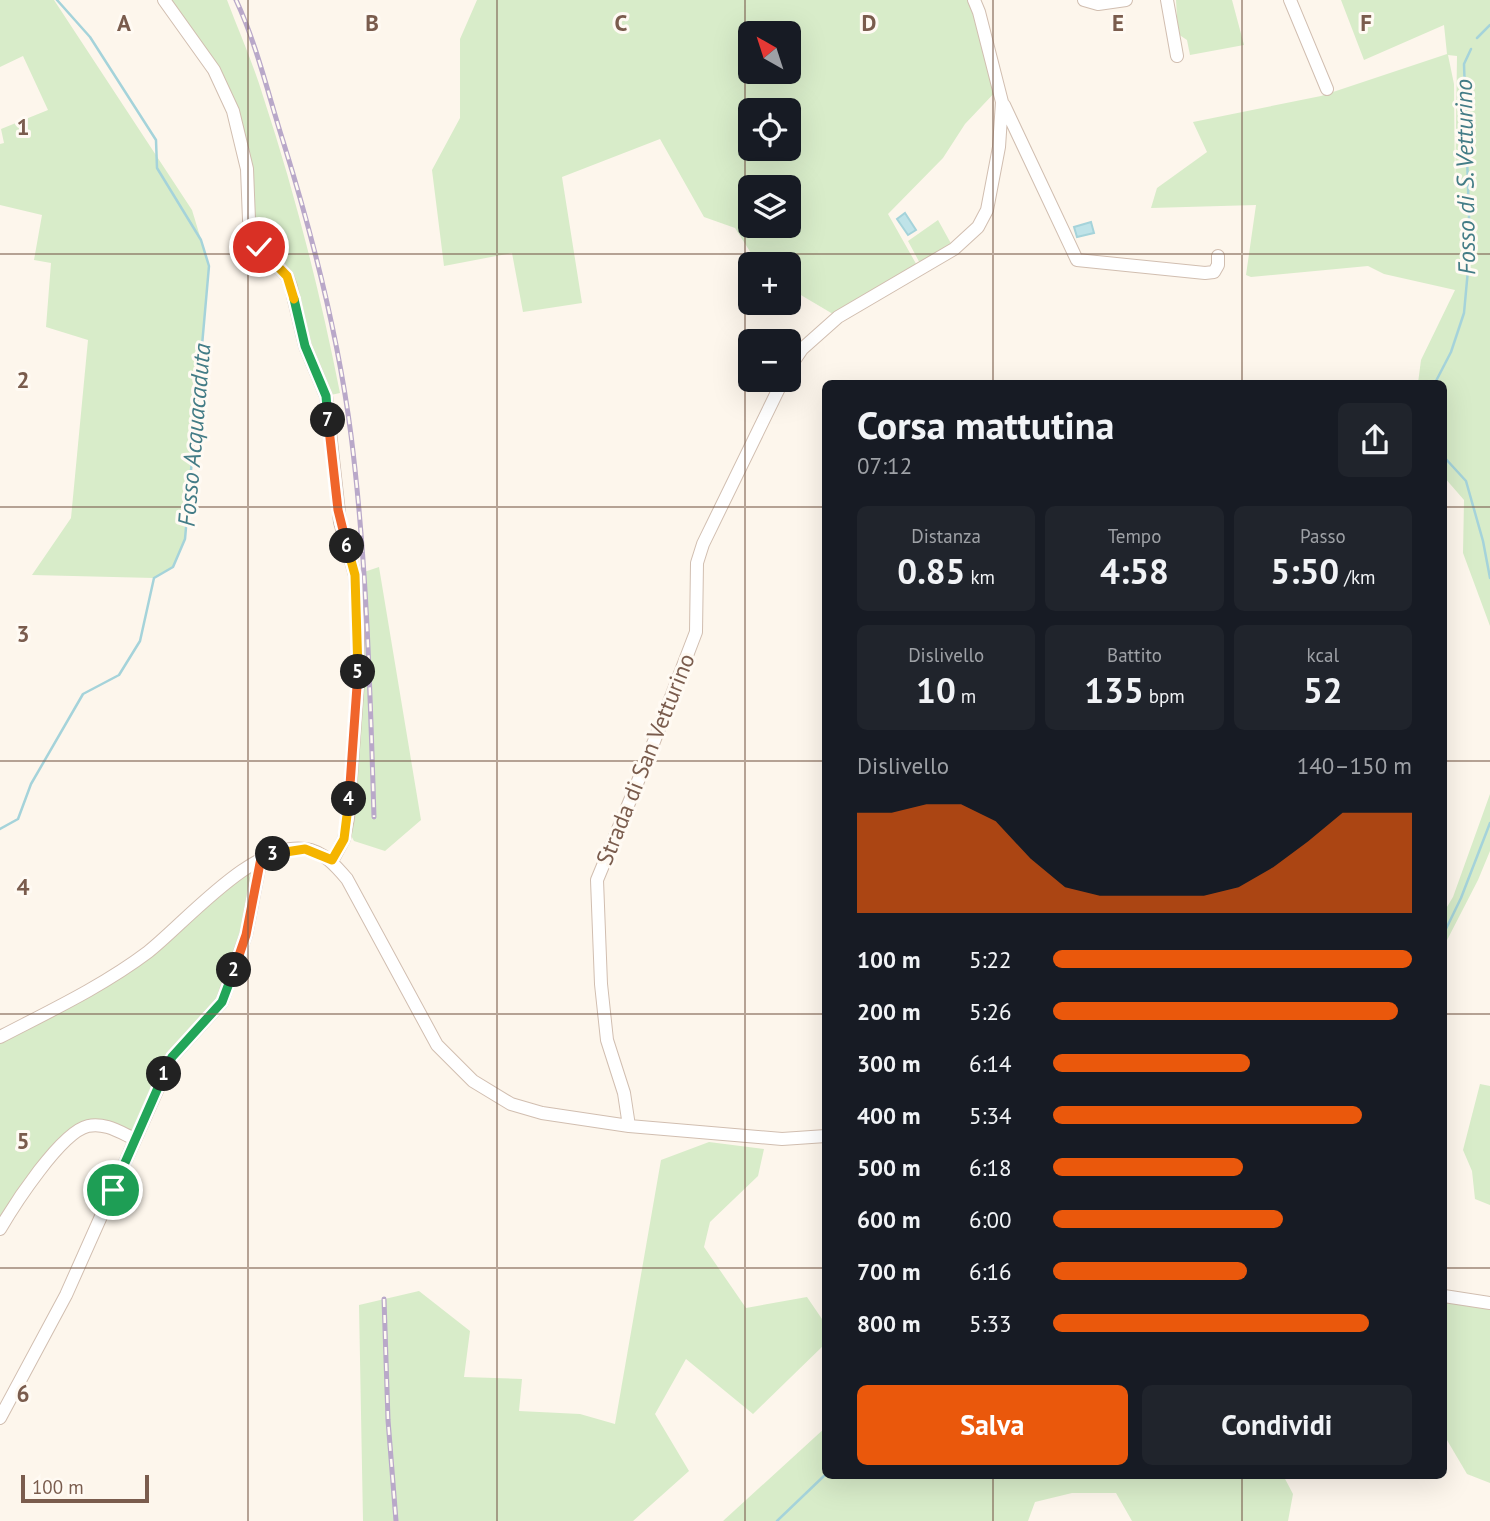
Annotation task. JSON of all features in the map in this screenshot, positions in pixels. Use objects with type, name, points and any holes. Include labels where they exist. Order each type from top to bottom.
[{"type":"street","points":[[164,0],[214,70],[233,111],[247,169],[249,220],[253,236],[259,247],[287,276],[305,346],[326,396],[340,523],[355,575],[358,628],[358,681],[348,818],[344,839],[332,860]]},
{"type":"street","points":[[974,0],[1002,102],[1077,260],[1205,273],[1214,272],[1218,265],[1218,256]]},
{"type":"street","points":[[1083,0],[1098,4],[1126,0]]},
{"type":"street","points":[[1167,0],[1177,56]]},
{"type":"street","points":[[1290,0],[1327,89]]},
{"type":"street","points":[[801,350],[838,317],[954,249],[978,227],[986,210],[997,160],[1002,102]]},
{"type":"street","name":"Strada di San Vetturino","points":[[629,1126],[624,1093],[607,1040],[601,984],[597,880],[696,632],[697,563],[703,544],[777,392]]},
{"type":"street","points":[[0,1037],[81,995],[148,952],[209,897],[261,858],[282,851],[305,849],[332,860],[348,878],[437,1045],[473,1081],[512,1104],[542,1113],[629,1126],[782,1139],[822,1136]]},
{"type":"street","points":[[0,1418],[66,1295],[172,1057],[222,1002],[246,935],[261,858]]},
{"type":"street","points":[[0,1229],[17,1200],[62,1143],[88,1126],[111,1128],[135,1139]]},
{"type":"street","points":[[1447,1296],[1490,1303]]},
{"type":"green space","points":[[0,0],[54,0],[192,210],[209,266],[185,539],[173,567],[154,578],[32,575],[71,518],[88,340],[46,327],[51,263],[34,260],[42,215],[0,205],[0,144],[4,143],[1,129],[48,110],[23,56],[0,67]]},
{"type":"green space","points":[[164,0],[227,0],[259,84],[286,169],[315,280],[340,393],[326,396],[291,287],[259,247],[233,111]]},
{"type":"green space","points":[[477,0],[974,0],[999,88],[965,124],[943,158],[888,214],[919,269],[838,317],[801,295],[801,252],[750,252],[741,238],[801,238],[801,175],[738,175],[738,233],[735,228],[704,217],[660,139],[562,177],[582,303],[523,312],[512,253],[444,266],[432,170],[460,118],[460,39]]},
{"type":"green space","points":[[1176,0],[1232,0],[1244,45],[1190,55],[1187,40],[1178,34]]},
{"type":"green space","points":[[1341,0],[1490,0],[1490,626],[1463,553],[1464,500],[1447,480],[1447,380],[1418,380],[1421,360],[1455,290],[1384,274],[1368,266],[1251,277],[1246,275],[1256,205],[1151,208],[1157,188],[1207,152],[1193,122],[1321,96],[1447,54],[1444,25],[1364,60]],"holes":[[[1448,55],[1457,56],[1455,200],[1454,84]]]},
{"type":"green space","points":[[938,220],[954,249],[922,267],[908,241]]},
{"type":"green space","points":[[379,567],[421,820],[385,851],[354,841],[346,826],[358,681],[355,575]]},
{"type":"green space","points":[[1490,794],[1490,851],[1447,940],[1447,907]]},
{"type":"green space","points":[[261,858],[222,1002],[172,1057],[135,1139],[88,1126],[62,1143],[0,1229],[0,1037],[81,995],[256,864],[246,882]]},
{"type":"green space","points":[[1480,1084],[1490,1086],[1490,1205],[1475,1199],[1472,1171],[1463,1150]]},
{"type":"green space","points":[[709,1142],[764,1149],[758,1176],[710,1222],[704,1247],[746,1308],[807,1297],[822,1319],[822,1347],[753,1414],[686,1359],[655,1414],[689,1471],[633,1521],[363,1521],[359,1305],[419,1291],[470,1331],[464,1377],[522,1379],[519,1411],[580,1414],[615,1424],[661,1160]]},
{"type":"green space","points":[[1447,1295],[1490,1302],[1490,1483],[1467,1474],[1447,1440]]},
{"type":"green space","points":[[822,1431],[822,1479],[1285,1479],[1293,1494],[1288,1521],[1132,1521],[1116,1493],[1072,1493],[1035,1502],[1028,1521],[723,1521]]},
{"type":"water","points":[[905,213],[916,230],[908,235],[897,219]]},
{"type":"water","points":[[1091,222],[1094,233],[1077,237],[1074,227]]},
{"type":"waterway","name":"Fosso Acquacaduta","points":[[0,829],[18,819],[31,784],[83,694],[119,675],[140,641],[154,578],[173,567],[185,539],[209,266],[201,240],[157,168],[156,140],[90,37],[57,0]]},
{"type":"waterway","points":[[1477,38],[1490,25]]},
{"type":"waterway","name":"Fosso di S. Vetturino","points":[[1437,380],[1451,352],[1464,313],[1470,248],[1464,64],[1471,49]]},
{"type":"waterway","name":"Fosso di S. Vetturino","points":[[1447,460],[1466,481],[1490,578]]},
{"type":"waterway","name":"Fosso di S. Vetturino","points":[[1447,927],[1490,823]]},
{"type":"waterway","name":"Fosso di S. Vetturino","points":[[777,1521],[822,1478]]},
{"type":"railway","points":[[236,0],[256,52],[304,213],[332,323],[346,398],[364,578],[374,817]]},
{"type":"railway","points":[[384,1299],[388,1420],[396,1521]]},
{"type":"route","points":[[113,1190],[172,1057],[222,1002],[246,935],[261,858],[282,851],[305,849],[332,860],[344,839],[358,681],[355,575],[340,523],[326,396],[305,346],[287,276],[259,247]]}]
